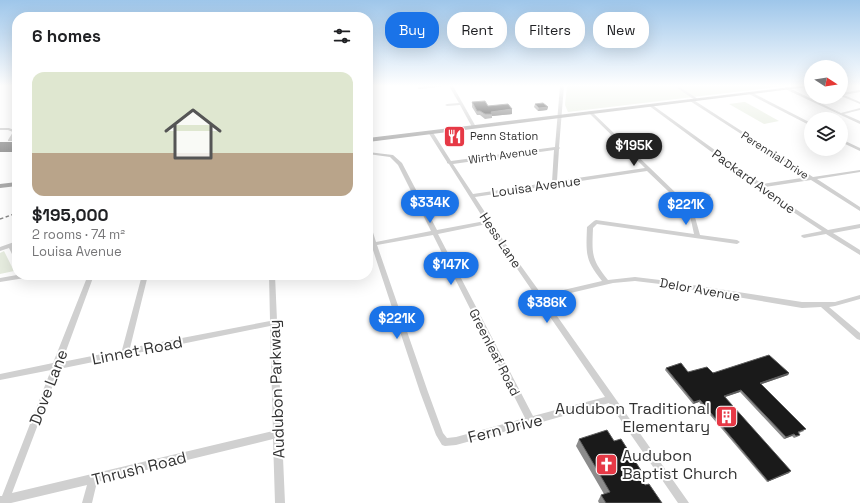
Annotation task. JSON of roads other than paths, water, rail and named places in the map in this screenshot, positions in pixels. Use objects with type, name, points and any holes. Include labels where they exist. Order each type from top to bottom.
[{"type":"highway","points":[[0,148],[12,146]]},
{"type":"highway","points":[[0,148],[12,150]]},
{"type":"main road","points":[[373,139],[612,109]]},
{"type":"main road","points":[[0,186],[12,185]]},
{"type":"street","points":[[464,109],[474,127]]},
{"type":"street","points":[[554,183],[560,109]]},
{"type":"street","name":"Packard Avenue","points":[[656,109],[761,186],[827,232],[860,252]]},
{"type":"street","name":"Perennial Drive","points":[[707,109],[860,209]]},
{"type":"street","points":[[781,109],[804,121]]},
{"type":"street","points":[[848,112],[860,110]]},
{"type":"street","points":[[590,112],[691,211],[697,236]]},
{"type":"street","points":[[848,118],[860,123]]},
{"type":"street","points":[[0,128],[12,127]]},
{"type":"street","points":[[0,128],[12,130]]},
{"type":"street","name":"Hess Lane","points":[[430,132],[471,196],[684,503]]},
{"type":"street","points":[[0,148],[12,137]]},
{"type":"street","points":[[848,144],[860,150]]},
{"type":"street","name":"Wirth Avenue","points":[[449,163],[558,148]]},
{"type":"street","name":"Greenleaf Road","points":[[373,154],[386,155],[398,161],[531,422]]},
{"type":"street","name":"Louisa Avenue","points":[[471,196],[648,169]]},
{"type":"street","points":[[761,186],[860,171]]},
{"type":"street","points":[[676,197],[699,194],[708,196]]},
{"type":"street","points":[[373,241],[374,244],[489,222]]},
{"type":"street","points":[[606,282],[593,267],[590,259],[590,227],[594,223],[604,222],[737,242]]},
{"type":"street","points":[[804,236],[860,226]]},
{"type":"street","name":"Fern Drive","points":[[374,244],[424,392],[440,435],[445,442],[456,441],[531,422],[611,399]]},
{"type":"street","points":[[0,249],[10,246],[12,250]]},
{"type":"street","points":[[0,280],[12,278]]},
{"type":"street","name":"Dove Lane","points":[[2,500],[57,366],[89,280]]},
{"type":"street","points":[[125,352],[144,280]]},
{"type":"street","name":"Audubon Parkway","points":[[272,280],[280,503]]},
{"type":"street","name":"Delor Avenue","points":[[541,298],[606,282],[623,280],[650,280],[788,303],[814,305],[835,304],[860,297]]},
{"type":"street","points":[[823,304],[860,337]]},
{"type":"street","name":"Linnet Road","points":[[0,377],[274,323]]},
{"type":"street","name":"Thrush Road","points":[[2,500],[278,434]]},
{"type":"street","points":[[87,503],[93,479]]},
{"type":"railway","points":[[0,219],[12,215]]},
{"type":"place","name":"Penn Station","points":[[455,136]]},
{"type":"place","name":"Audubon Traditional Elementary","points":[[726,417]]},
{"type":"place","name":"Audubon Baptist Church","points":[[607,464]]}]
